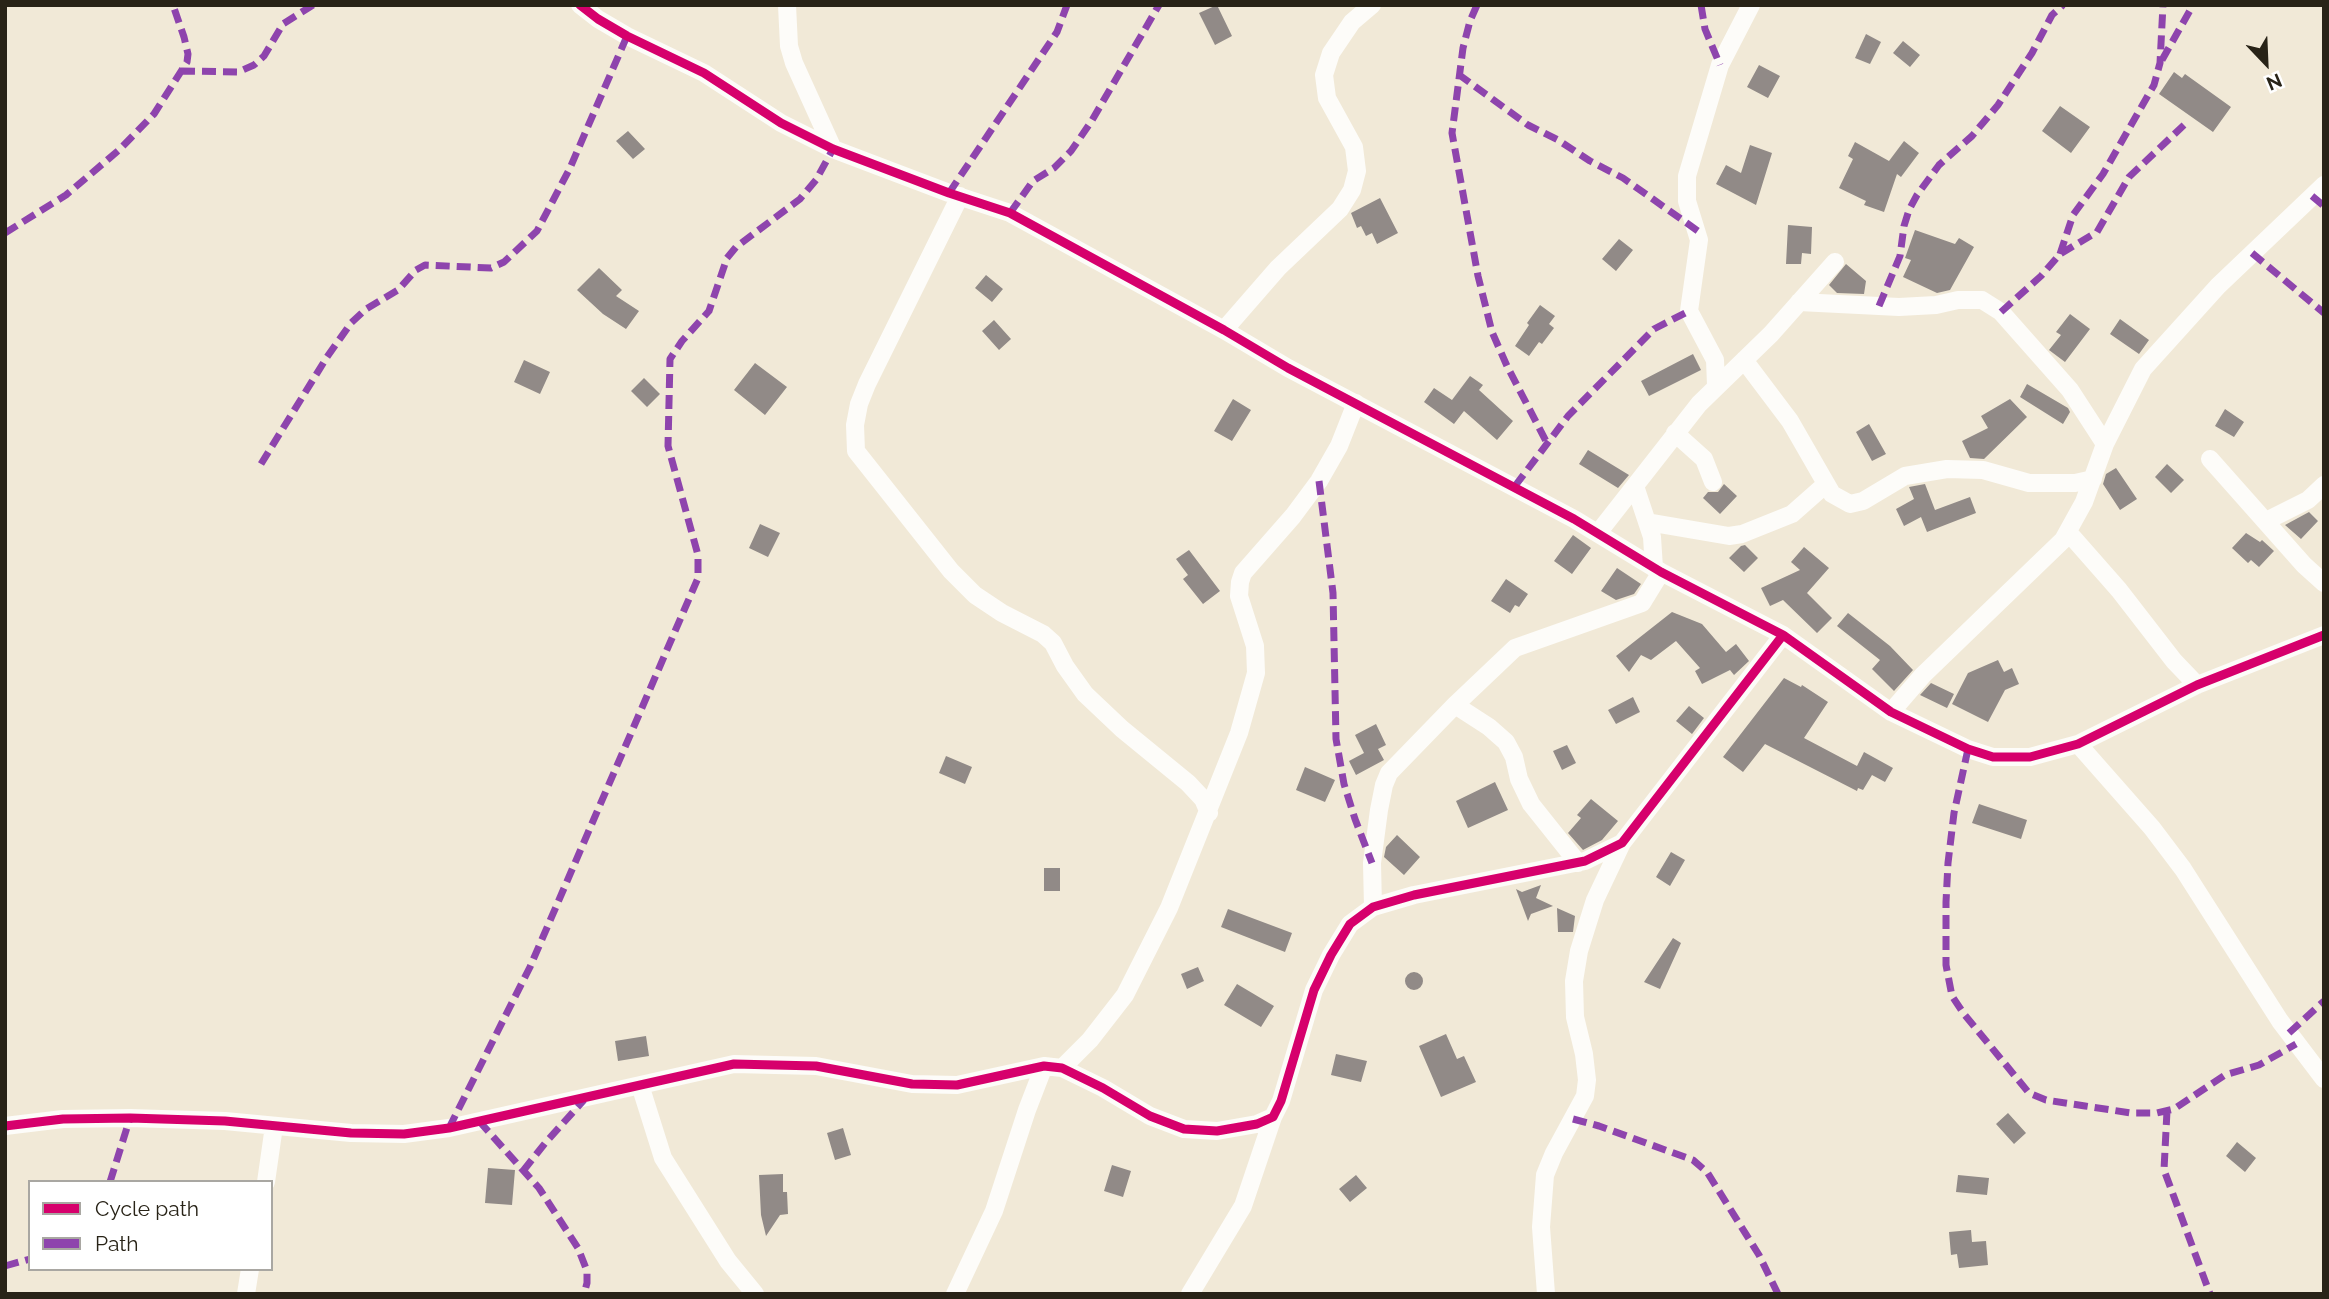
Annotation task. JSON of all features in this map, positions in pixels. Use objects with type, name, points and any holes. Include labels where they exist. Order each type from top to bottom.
[{"type":"street","points":[[580,5],[597,19],[704,73],[781,123],[833,149],[1010,213],[1289,368],[1598,533],[1658,570],[1783,635],[1891,712],[1968,749],[1993,757],[2030,757],[2078,744],[2197,685],[2324,635]]},
{"type":"street","points":[[787,5],[789,46],[794,63],[833,149]]},
{"type":"street","points":[[1224,330],[1296,249],[1340,209],[1352,190],[1357,171],[1354,147],[1327,98],[1324,75],[1331,52],[1352,22],[1372,5]]},
{"type":"street","points":[[1716,385],[1710,348],[1689,311],[1699,240],[1687,201],[1687,176],[1720,65],[1751,5]]},
{"type":"street","points":[[1891,712],[1923,675],[2044,560],[2068,532],[2084,502],[2105,444],[2143,369],[2218,286],[2324,184]]},
{"type":"street","points":[[960,196],[867,384],[855,425],[856,451],[951,571],[975,594],[1002,613],[1043,634],[1054,643],[1070,673],[1086,694],[1122,730],[1188,783],[1203,800],[1209,813]]},
{"type":"street","points":[[1598,533],[1675,433],[1716,385],[1744,360],[1835,262]]},
{"type":"street","points":[[1799,302],[1899,307],[1982,300],[2001,312],[2070,390],[2105,444]]},
{"type":"street","points":[[1744,360],[1790,421],[1832,494],[1850,504],[1863,501],[1905,476],[1947,469],[1983,470],[2029,482],[2075,483],[2093,479]]},
{"type":"street","points":[[955,1294],[994,1211],[1027,1110],[1053,1067],[1090,1040],[1125,995],[1169,908],[1239,733],[1256,673],[1255,646],[1239,596],[1243,573],[1293,516],[1319,481],[1339,446],[1356,403]]},
{"type":"street","points":[[1675,433],[1704,459],[1713,482]]},
{"type":"street","points":[[2210,458],[2324,583]]},
{"type":"street","points":[[1647,522],[1728,536],[1742,534],[1792,514],[1825,484]]},
{"type":"street","points":[[2266,521],[2308,500],[2324,485]]},
{"type":"street","points":[[1373,907],[1372,863],[1384,785],[1389,773],[1515,648],[1642,603],[1658,570],[1654,544],[1635,486]]},
{"type":"street","points":[[2068,532],[2119,590],[2174,661],[2197,685]]},
{"type":"street","points":[[1546,1294],[1541,1227],[1545,1175],[1585,1096],[1587,1080],[1575,1017],[1574,981],[1595,900],[1622,843],[1783,635]]},
{"type":"street","points":[[1455,705],[1506,741],[1531,804],[1578,863]]},
{"type":"street","points":[[2078,744],[2152,828],[2183,869],[2280,1021],[2324,1079]]},
{"type":"street","points":[[1190,1294],[1243,1206],[1273,1116],[1281,1101],[1314,989],[1350,924],[1373,907],[1414,895],[1578,863],[1603,854],[1622,843]]},
{"type":"street","points":[[5,1126],[63,1119],[130,1118],[225,1121],[351,1133],[404,1133],[449,1128],[734,1064],[816,1066],[912,1084],[957,1085],[1053,1067],[1104,1088],[1150,1116],[1184,1129],[1217,1131],[1240,1128],[1273,1116]]},
{"type":"street","points":[[640,1085],[663,1158],[728,1261],[755,1294]]},
{"type":"street","points":[[266,1180],[274,1126]]},
{"type":"street","points":[[246,1294],[250,1271]]},
{"type":"building","points":[[1217,5],[1232,36],[1215,45],[1199,13]]},
{"type":"building","points":[[1866,34],[1881,42],[1870,64],[1855,58]]},
{"type":"building","points":[[1903,41],[1920,55],[1910,67],[1893,53]]},
{"type":"building","points":[[1759,65],[1780,76],[1768,98],[1747,87]]},
{"type":"building","points":[[2174,72],[2182,78],[2185,74],[2231,107],[2213,132],[2159,94]]},
{"type":"building","points":[[2060,106],[2090,127],[2071,153],[2042,131]]},
{"type":"building","points":[[628,131],[645,149],[633,159],[616,141]]},
{"type":"building","points":[[1904,141],[1919,153],[1901,177],[1897,174],[1884,212],[1864,205],[1866,201],[1839,188],[1853,159],[1848,156],[1855,142],[1889,161]]},
{"type":"building","points":[[1750,145],[1772,153],[1756,205],[1716,184],[1726,165],[1741,173]]},
{"type":"building","points":[[1380,198],[1398,233],[1377,244],[1372,233],[1366,236],[1361,226],[1357,228],[1351,213]]},
{"type":"building","points":[[1788,225],[1812,227],[1811,254],[1802,253],[1801,264],[1786,264]]},
{"type":"building","points":[[1915,230],[1955,244],[1959,238],[1974,247],[1950,290],[1937,293],[1903,277],[1911,260],[1905,258]]},
{"type":"building","points":[[1619,239],[1633,250],[1616,271],[1602,259]]},
{"type":"building","points":[[1846,264],[1866,281],[1864,294],[1837,293],[1829,285]]},
{"type":"building","points":[[599,268],[622,290],[616,296],[639,311],[626,329],[603,314],[577,290]]},
{"type":"building","points":[[986,275],[1003,289],[992,302],[975,288]]},
{"type":"building","points":[[1540,305],[1555,316],[1549,324],[1554,328],[1529,356],[1515,346]]},
{"type":"building","points":[[2070,314],[2090,329],[2065,362],[2049,350],[2061,335],[2056,332]]},
{"type":"building","points":[[2120,319],[2149,340],[2139,354],[2110,334]]},
{"type":"building","points":[[994,320],[1011,339],[999,350],[982,331]]},
{"type":"building","points":[[1693,354],[1701,370],[1649,396],[1641,381]]},
{"type":"building","points":[[524,360],[550,372],[540,394],[514,382]]},
{"type":"building","points":[[755,363],[787,387],[765,415],[734,390]]},
{"type":"building","points":[[1470,376],[1483,385],[1479,390],[1513,421],[1497,440],[1464,411],[1454,424],[1424,402],[1434,388],[1452,400]]},
{"type":"building","points":[[644,378],[660,394],[647,407],[631,391]]},
{"type":"building","points":[[2027,384],[2068,408],[2070,412],[2063,424],[2020,397]]},
{"type":"building","points":[[1233,399],[1251,410],[1232,441],[1214,431]]},
{"type":"building","points":[[2010,399],[2027,417],[1984,459],[1970,458],[1962,441],[1988,428],[1981,416]]},
{"type":"building","points":[[2225,409],[2244,422],[2234,437],[2215,426]]},
{"type":"building","points":[[1869,424],[1886,454],[1872,461],[1856,432]]},
{"type":"building","points":[[1588,450],[1629,475],[1618,488],[1579,464]]},
{"type":"building","points":[[2167,464],[2184,480],[2171,493],[2155,477]]},
{"type":"building","points":[[2116,468],[2137,499],[2120,510],[2103,484],[2106,474]]},
{"type":"building","points":[[1724,484],[1737,496],[1720,514],[1703,498],[1708,492],[1718,492]]},
{"type":"building","points":[[1925,484],[1935,510],[1970,497],[1976,513],[1927,532],[1921,517],[1904,526],[1896,509],[1914,499],[1909,487]]},
{"type":"building","points":[[2309,512],[2318,521],[2301,539],[2285,525]]},
{"type":"building","points":[[760,524],[780,533],[768,557],[749,548]]},
{"type":"building","points":[[2246,533],[2260,542],[2262,540],[2274,551],[2259,567],[2251,560],[2248,563],[2232,548]]},
{"type":"building","points":[[1573,535],[1591,548],[1572,574],[1554,561]]},
{"type":"building","points":[[1745,545],[1758,558],[1744,572],[1729,558]]},
{"type":"building","points":[[1804,547],[1829,568],[1807,593],[1832,618],[1817,633],[1783,600],[1770,606],[1761,588],[1800,570],[1791,562]]},
{"type":"building","points":[[1189,550],[1220,591],[1203,604],[1183,579],[1188,575],[1176,559]]},
{"type":"building","points":[[1617,568],[1641,584],[1634,594],[1616,600],[1601,591]]},
{"type":"building","points":[[1506,579],[1528,594],[1519,607],[1515,605],[1510,613],[1491,601]]},
{"type":"building","points":[[1672,612],[1702,624],[1726,652],[1736,644],[1749,661],[1734,675],[1730,670],[1702,684],[1695,671],[1700,668],[1676,641],[1651,660],[1641,655],[1629,672],[1616,656]]},
{"type":"building","points":[[1848,613],[1890,646],[1913,670],[1894,691],[1872,669],[1880,660],[1837,626]]},
{"type":"building","points":[[1998,660],[2004,672],[2012,668],[2019,684],[2005,690],[1988,722],[1952,704],[1968,673]]},
{"type":"building","points":[[1784,678],[1801,687],[1802,685],[1828,702],[1804,738],[1857,766],[1864,752],[1893,768],[1885,782],[1872,775],[1863,790],[1858,788],[1857,791],[1765,744],[1743,772],[1723,757]]},
{"type":"building","points":[[1931,683],[1954,694],[1947,708],[1920,695]]},
{"type":"building","points":[[1633,697],[1640,712],[1616,724],[1608,710]]},
{"type":"building","points":[[1689,706],[1704,718],[1692,734],[1676,721]]},
{"type":"building","points":[[1376,724],[1386,745],[1378,749],[1384,760],[1356,775],[1349,761],[1364,753],[1355,735]]},
{"type":"building","points":[[1567,745],[1576,763],[1562,770],[1553,751]]},
{"type":"building","points":[[946,756],[972,767],[965,784],[939,773]]},
{"type":"building","points":[[1305,767],[1335,780],[1325,802],[1296,790]]},
{"type":"building","points":[[1495,782],[1508,810],[1468,828],[1456,801]]},
{"type":"building","points":[[1591,799],[1618,821],[1602,840],[1583,850],[1568,833],[1581,818],[1577,815]]},
{"type":"building","points":[[1979,804],[2027,820],[2021,839],[1972,823]]},
{"type":"building","points":[[1397,835],[1420,857],[1404,875],[1384,857],[1386,847]]},
{"type":"building","points":[[1671,852],[1685,860],[1670,886],[1656,877]]},
{"type":"building","points":[[1044,868],[1060,868],[1060,891],[1044,891]]},
{"type":"building","points":[[1541,885],[1536,898],[1553,906],[1531,914],[1528,921],[1516,889],[1522,892]]},
{"type":"building","points":[[1557,908],[1575,916],[1573,932],[1558,932]]},
{"type":"building","points":[[1228,909],[1292,933],[1285,952],[1221,927]]},
{"type":"building","points":[[1673,938],[1681,943],[1660,989],[1644,982]]},
{"type":"building","points":[[1198,967],[1204,981],[1187,989],[1181,974]]},
{"type":"building","points":[[1414,972],[1420,975],[1423,981],[1420,987],[1414,990],[1408,987],[1405,981],[1408,975]]},
{"type":"building","points":[[1237,984],[1274,1006],[1261,1027],[1224,1005]]},
{"type":"building","points":[[1446,1034],[1457,1059],[1464,1056],[1476,1082],[1441,1097],[1419,1046]]},
{"type":"building","points":[[646,1036],[649,1056],[618,1061],[615,1041]]},
{"type":"building","points":[[1336,1054],[1367,1061],[1361,1082],[1331,1075]]},
{"type":"building","points":[[2008,1113],[2026,1133],[2014,1144],[1996,1124]]},
{"type":"building","points":[[843,1128],[851,1155],[835,1160],[827,1133]]},
{"type":"building","points":[[2237,1142],[2256,1158],[2245,1172],[2226,1156]]},
{"type":"building","points":[[1112,1165],[1131,1171],[1123,1197],[1104,1191]]},
{"type":"building","points":[[488,1168],[515,1170],[512,1205],[485,1203]]},
{"type":"building","points":[[783,1174],[783,1192],[787,1192],[788,1214],[780,1215],[766,1236],[761,1215],[759,1175]]},
{"type":"building","points":[[1356,1175],[1367,1188],[1350,1202],[1339,1189]]},
{"type":"building","points":[[1958,1175],[1989,1178],[1987,1195],[1956,1192]]},
{"type":"building","points":[[1971,1230],[1972,1242],[1986,1241],[1988,1265],[1959,1268],[1957,1254],[1951,1255],[1949,1232]]},
{"type":"marked path","points":[[5,233],[66,195],[119,150],[154,114],[187,62],[184,37],[173,5]]},
{"type":"marked path","points":[[181,71],[238,72],[254,65],[264,56],[283,24],[313,5]]},
{"type":"marked path","points":[[949,193],[1057,32],[1067,5]]},
{"type":"marked path","points":[[1010,213],[1033,181],[1054,168],[1071,151],[1091,122],[1159,5]]},
{"type":"marked path","points":[[1477,5],[1463,48],[1452,133],[1478,276],[1492,332],[1547,443]]},
{"type":"marked path","points":[[1701,5],[1705,29],[1720,65]]},
{"type":"marked path","points":[[1879,306],[1900,256],[1904,226],[1917,195],[1939,165],[1972,136],[1998,105],[2032,53],[2052,15],[2063,5]]},
{"type":"marked path","points":[[2060,254],[2073,215],[2103,174],[2154,85],[2160,63],[2163,5]]},
{"type":"marked path","points":[[2162,60],[2193,5]]},
{"type":"marked path","points":[[261,464],[327,357],[351,323],[366,309],[398,290],[416,270],[425,265],[491,268],[504,262],[537,231],[570,168],[627,36]]},
{"type":"marked path","points":[[1458,74],[1528,125],[1623,178],[1698,231]]},
{"type":"marked path","points":[[2001,312],[2041,276],[2060,254],[2097,232],[2129,177],[2184,125]]},
{"type":"marked path","points":[[449,1128],[530,967],[698,578],[698,555],[668,446],[670,359],[709,311],[727,258],[736,247],[800,199],[816,180],[833,149]]},
{"type":"marked path","points":[[2312,196],[2324,206]]},
{"type":"marked path","points":[[2252,253],[2324,313]]},
{"type":"marked path","points":[[1515,486],[1568,416],[1654,329],[1689,311]]},
{"type":"marked path","points":[[1319,481],[1333,593],[1336,739],[1344,784],[1372,863]]},
{"type":"marked path","points":[[1968,749],[1954,813],[1948,863],[1946,965],[1952,996],[2029,1093],[2046,1100],[2131,1113],[2157,1113],[2174,1109],[2225,1075],[2259,1065],[2296,1044]]},
{"type":"marked path","points":[[2289,1033],[2324,1001]]},
{"type":"marked path","points":[[523,1171],[584,1100]]},
{"type":"marked path","points":[[2167,1111],[2164,1170],[2210,1294]]},
{"type":"marked path","points":[[111,1180],[130,1118]]},
{"type":"marked path","points":[[1573,1119],[1693,1160],[1707,1172],[1759,1255],[1778,1294]]},
{"type":"marked path","points":[[479,1121],[539,1188],[578,1248],[587,1271],[584,1294]]},
{"type":"marked path","points":[[5,1266],[28,1260]]},
{"type":"cycle path","points":[[580,5],[627,36],[704,73],[781,123],[833,149],[1010,213],[1288,368],[1574,519],[1661,572],[1783,635],[1891,712],[1968,749],[1993,757],[2030,757],[2078,744],[2197,685],[2324,635]]},
{"type":"cycle path","points":[[5,1126],[63,1119],[130,1118],[225,1121],[351,1133],[404,1134],[449,1128],[734,1064],[816,1066],[912,1084],[957,1085],[1044,1066],[1062,1068],[1150,1116],[1184,1129],[1217,1131],[1257,1124],[1273,1117],[1281,1101],[1314,990],[1350,924],[1373,907],[1414,895],[1585,861],[1622,843],[1783,635]]}]
